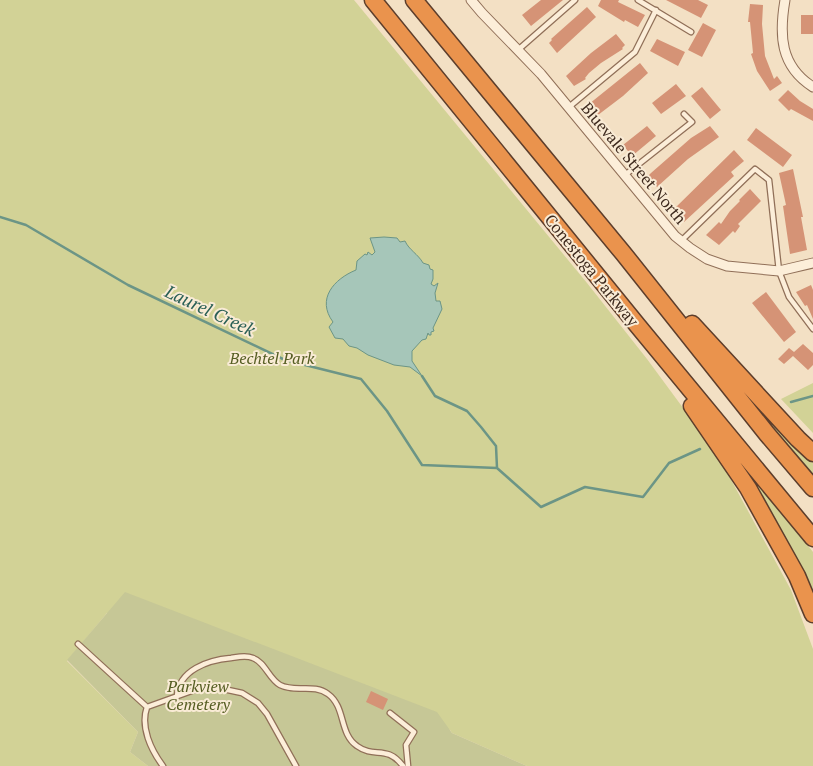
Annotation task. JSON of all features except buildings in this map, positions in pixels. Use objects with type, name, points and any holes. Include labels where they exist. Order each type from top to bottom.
[{"type":"highway","name":"Conestoga Parkway","points":[[373,0],[813,538]]},
{"type":"highway","points":[[414,0],[623,253],[767,434],[813,488]]},
{"type":"highway","points":[[623,253],[677,308],[798,440],[813,453]]},
{"type":"highway","points":[[638,326],[748,488],[797,576],[813,614]]},
{"type":"street","name":"Bluevale Street North","points":[[471,0],[541,74],[681,241],[707,258],[727,266],[779,271],[813,263]]},
{"type":"street","points":[[785,0],[781,24],[782,43],[791,65],[803,80],[813,87]]},
{"type":"lane","points":[[518,50],[575,0]]},
{"type":"lane","points":[[638,0],[691,32]]},
{"type":"lane","points":[[569,108],[635,52],[656,10]]},
{"type":"lane","points":[[625,175],[692,122],[684,114]]},
{"type":"lane","points":[[681,241],[755,169],[769,180],[779,271],[789,297],[813,329]]},
{"type":"lane","points":[[78,644],[147,707]]},
{"type":"lane","points":[[177,696],[178,687],[191,671],[205,662],[244,656],[254,658],[279,685],[296,689],[315,688],[327,693],[339,708],[350,740],[369,752],[382,752],[395,756],[404,766]]},
{"type":"lane","points":[[147,707],[200,688],[214,687],[242,693],[258,703],[267,714],[296,766]]},
{"type":"lane","points":[[147,707],[144,716],[148,738],[157,758],[163,766]]},
{"type":"lane","points":[[390,713],[414,732],[406,746],[408,766]]},
{"type":"green space","name":"Bechtel Park","points":[[0,0],[354,0],[587,283],[647,359],[717,454],[791,590],[813,649],[813,766],[527,766],[452,733],[450,730],[107,613],[67,661],[138,732],[130,752],[148,766],[0,766]]},
{"type":"green space","points":[[813,383],[813,433],[781,399]]},
{"type":"green space","points":[[770,417],[813,459],[813,474],[764,420]]},
{"type":"green space","points":[[745,466],[813,552],[813,602],[741,470]]},
{"type":"green space","name":"Parkview Cemetery","points":[[125,592],[437,712],[452,733],[527,766],[148,766],[130,752],[138,732],[67,660]]},
{"type":"shaded area","points":[[370,238],[397,238],[400,242],[405,241],[423,263],[429,265],[430,269],[433,270],[431,284],[434,286],[438,283],[435,293],[436,301],[440,301],[442,309],[433,328],[434,331],[431,332],[431,335],[428,333],[426,339],[422,340],[412,351],[412,361],[422,376],[410,367],[394,365],[349,346],[343,339],[335,338],[329,327],[333,322],[328,314],[326,305],[330,291],[341,279],[356,270],[357,261],[365,254],[367,255],[368,252],[372,255],[375,252]]},
{"type":"waterway","name":"Laurel Creek","points":[[0,217],[26,225],[128,285],[285,360],[361,379],[387,411],[422,465],[497,468],[541,507],[585,487],[643,497],[669,463],[700,449]]},
{"type":"waterway","points":[[422,376],[435,396],[467,411],[481,427],[496,446],[497,468]]},
{"type":"waterway","name":"Laurel Creek","points":[[791,402],[813,396]]}]
